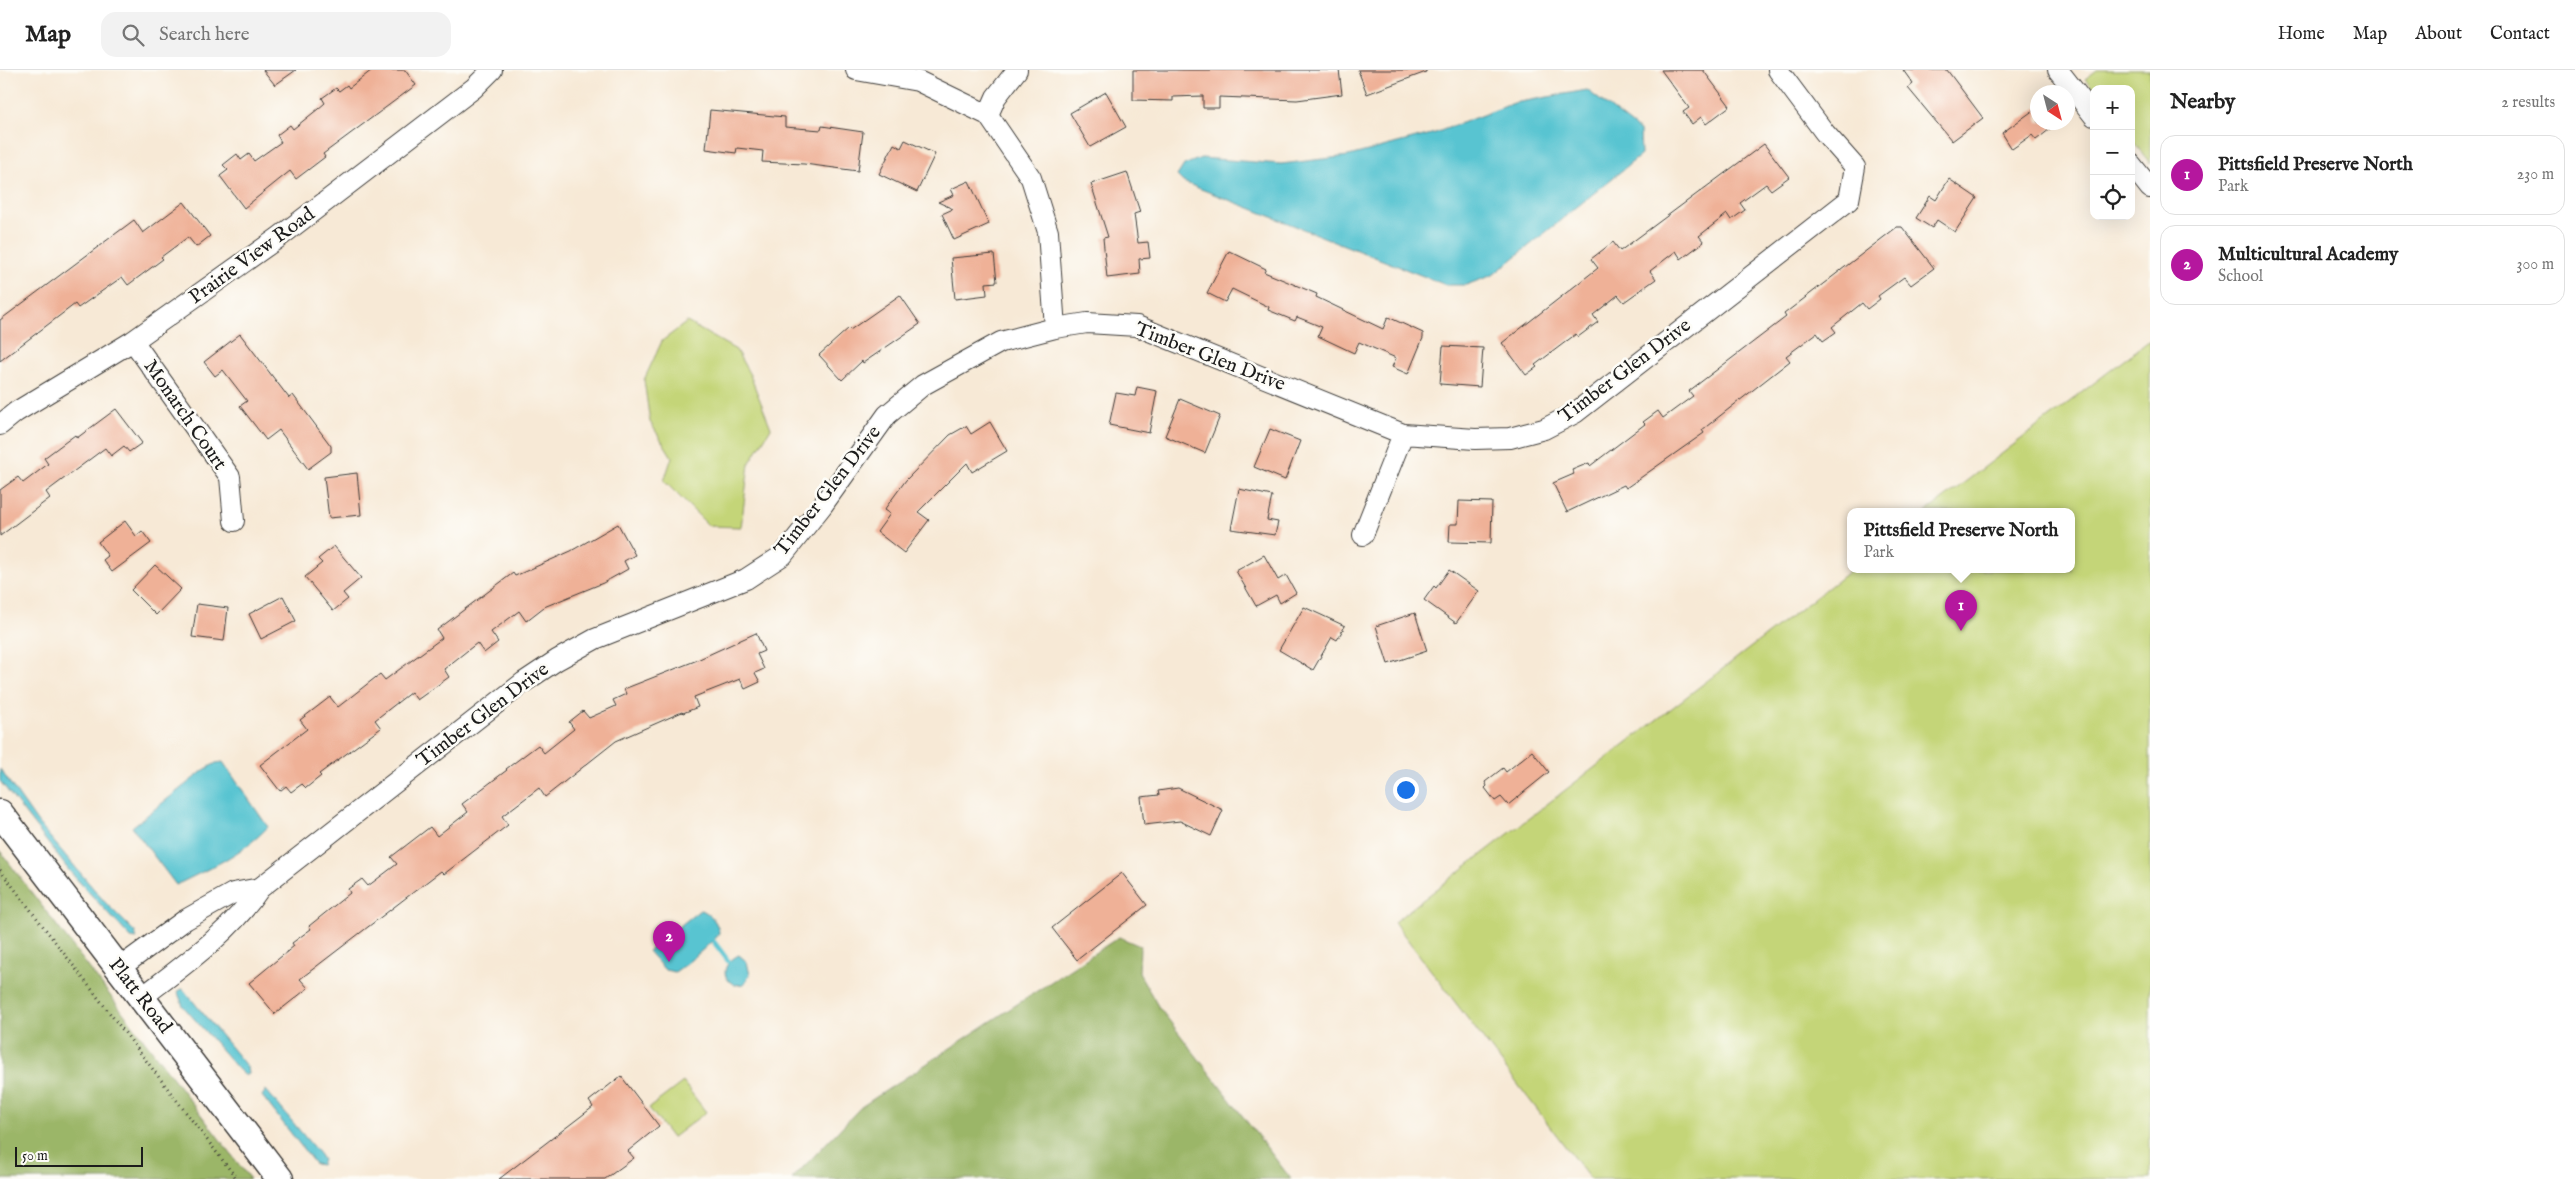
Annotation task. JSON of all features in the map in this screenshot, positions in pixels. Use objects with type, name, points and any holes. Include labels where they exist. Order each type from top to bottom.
[{"type":"main road","name":"Platt Road","points":[[0,813],[280,1179]]},
{"type":"street","name":"Prairie View Road","points":[[0,425],[16,412],[133,341],[278,238],[474,88],[492,70]]},
{"type":"street","points":[[856,70],[918,81],[988,115],[1031,178],[1048,232],[1055,328]]},
{"type":"street","points":[[988,115],[996,97],[1017,70]]},
{"type":"street","name":"Timber Glen Drive","points":[[141,998],[207,946],[245,912],[260,888],[524,682],[557,660],[595,639],[746,579],[782,555],[822,506],[887,415],[923,385],[1001,342],[1055,328],[1104,323],[1137,326],[1404,434],[1492,439],[1527,434],[1559,422],[1575,413],[1849,200],[1855,167],[1825,133],[1778,70]]},
{"type":"street","points":[[2058,70],[2090,111]]},
{"type":"street","points":[[2135,169],[2150,188]]},
{"type":"street","name":"Monarch Court","points":[[133,341],[230,477],[234,521]]},
{"type":"street","points":[[1363,535],[1404,434]]},
{"type":"street","name":"Timber Glen Drive","points":[[118,969],[185,920],[233,893],[260,888]]},
{"type":"path","points":[[0,870],[237,1179]]},
{"type":"green space","points":[[2097,70],[2150,70],[2150,163],[2135,144],[2135,85],[2090,85],[2085,79]]},
{"type":"green space","points":[[687,322],[736,350],[750,375],[771,428],[749,464],[741,527],[709,526],[664,481],[672,457],[650,422],[644,380],[662,341]]},
{"type":"green space","points":[[2150,340],[2150,1179],[1590,1179],[1394,922],[1847,573],[2075,573],[2075,508],[1931,508]]},
{"type":"green space","points":[[0,851],[250,1179],[0,1179]]},
{"type":"green space","points":[[1119,937],[1140,946],[1139,973],[1158,1006],[1291,1179],[792,1179],[861,1107]]},
{"type":"green space","points":[[683,1082],[706,1112],[672,1138],[649,1108]]},
{"type":"water","points":[[1587,90],[1640,131],[1641,155],[1493,275],[1466,285],[1446,285],[1183,182],[1177,176],[1184,165],[1201,158],[1281,164],[1349,156],[1435,133],[1514,103]]},
{"type":"water","points":[[223,762],[268,827],[236,853],[213,867],[176,885],[132,827],[204,770],[216,763]]},
{"type":"water","points":[[0,769],[38,823],[104,901],[135,932],[137,939],[131,938],[71,873],[0,781]]},
{"type":"water","points":[[700,910],[713,918],[719,933],[699,953],[675,972],[665,970],[648,951]]},
{"type":"water","points":[[739,955],[747,962],[750,975],[744,984],[735,985],[727,978],[725,970],[727,965]]},
{"type":"water","points":[[183,989],[247,1067],[248,1074],[243,1074],[239,1070],[183,1006],[178,993],[179,990]]},
{"type":"water","points":[[266,1090],[320,1155],[323,1160],[321,1165],[315,1164],[262,1096]]},
{"type":"building","points":[[263,70],[296,70],[275,85]]},
{"type":"building","points":[[372,70],[405,70],[416,85],[323,154],[325,157],[296,179],[290,171],[244,208],[220,176],[228,170],[223,165],[237,154],[241,160],[249,154],[254,161],[281,142],[277,135],[290,125],[293,129],[325,103],[322,98],[336,88],[339,91],[347,85],[349,88]]},
{"type":"building","points":[[1133,70],[1339,70],[1342,94],[1297,100],[1219,97],[1219,108],[1203,108],[1203,96],[1173,97],[1173,101],[1133,100]]},
{"type":"building","points":[[1358,70],[1426,70],[1426,72],[1367,94]]},
{"type":"building","points":[[1661,70],[1703,70],[1730,106],[1706,124],[1701,117],[1692,124],[1683,112],[1689,108]]},
{"type":"building","points":[[1903,70],[1947,70],[1983,118],[1952,141],[1908,88],[1913,84]]},
{"type":"building","points":[[1106,92],[1126,127],[1090,147],[1070,113]]},
{"type":"building","points":[[710,110],[785,117],[785,127],[821,130],[822,126],[863,132],[858,171],[804,164],[762,162],[763,151],[737,148],[736,153],[706,149]]},
{"type":"building","points":[[2030,113],[2030,130],[2049,130],[2036,140],[2032,135],[2012,149],[2002,133]]},
{"type":"building","points":[[905,140],[935,154],[917,192],[879,174],[894,144],[901,148]]},
{"type":"building","points":[[1764,144],[1789,177],[1771,190],[1766,184],[1740,203],[1745,210],[1731,220],[1727,214],[1699,236],[1704,242],[1681,259],[1676,251],[1650,271],[1656,279],[1624,302],[1618,295],[1593,315],[1598,322],[1578,337],[1576,334],[1535,365],[1537,367],[1526,375],[1502,343],[1598,268],[1591,259],[1613,242],[1620,251]]},
{"type":"building","points":[[1127,172],[1140,212],[1134,214],[1138,243],[1148,242],[1150,258],[1139,259],[1140,274],[1107,278],[1103,238],[1108,237],[1091,184]]},
{"type":"building","points":[[1949,179],[1977,198],[1955,232],[1937,220],[1932,228],[1916,218],[1930,196],[1936,200]]},
{"type":"building","points":[[969,181],[989,224],[954,240],[942,214],[953,209],[938,202],[954,195],[951,189]]},
{"type":"building","points":[[184,202],[210,236],[196,247],[188,237],[161,257],[163,259],[128,285],[122,277],[78,308],[75,304],[0,361],[0,320],[134,220],[143,233]]},
{"type":"building","points":[[1897,227],[1902,227],[1934,268],[1911,285],[1904,277],[1878,296],[1880,299],[1867,309],[1862,303],[1832,327],[1836,332],[1823,341],[1817,333],[1786,356],[1790,361],[1702,430],[1704,433],[1626,488],[1624,485],[1567,512],[1553,483],[1574,474],[1572,470],[1589,463],[1590,466],[1645,424],[1643,422],[1658,411],[1663,418],[1693,396],[1689,391],[1786,317],[1784,314]]},
{"type":"building","points":[[1229,251],[1266,269],[1264,272],[1317,294],[1316,297],[1383,329],[1388,317],[1423,333],[1423,338],[1408,374],[1392,367],[1396,358],[1359,342],[1354,353],[1318,336],[1322,327],[1297,317],[1295,321],[1268,310],[1269,307],[1232,289],[1225,302],[1207,293]]},
{"type":"building","points":[[994,254],[997,282],[986,283],[987,295],[955,299],[951,258]]},
{"type":"building","points":[[900,295],[920,324],[863,363],[862,361],[842,380],[819,355],[849,328],[850,330]]},
{"type":"building","points":[[240,334],[289,398],[293,395],[331,446],[331,452],[308,469],[279,430],[266,440],[240,406],[247,401],[223,370],[215,376],[204,362]]},
{"type":"building","points":[[1443,346],[1483,348],[1480,387],[1440,384]]},
{"type":"building","points":[[1137,387],[1157,391],[1149,433],[1109,425],[1116,393],[1135,396]]},
{"type":"building","points":[[1180,399],[1220,416],[1205,453],[1165,436]]},
{"type":"building","points":[[116,409],[142,443],[129,452],[124,446],[111,456],[105,448],[46,492],[50,498],[0,536],[0,490],[18,477],[23,483],[48,464],[44,458],[75,435],[77,438]]},
{"type":"building","points":[[990,422],[1007,451],[972,472],[967,463],[918,512],[929,520],[904,553],[877,532],[890,514],[884,510],[906,480],[950,435],[966,426],[971,434]]},
{"type":"building","points":[[1270,429],[1300,441],[1285,480],[1254,467]]},
{"type":"building","points":[[357,473],[361,515],[329,518],[324,477]]},
{"type":"building","points":[[1239,489],[1272,496],[1267,520],[1278,522],[1275,535],[1231,529]]},
{"type":"building","points":[[1459,501],[1492,502],[1491,543],[1449,542],[1450,524],[1458,524]]},
{"type":"building","points":[[125,521],[136,536],[142,531],[151,543],[112,572],[103,560],[108,556],[98,542]]},
{"type":"building","points":[[618,524],[635,555],[624,561],[628,569],[603,583],[544,607],[526,621],[519,611],[491,632],[498,642],[484,653],[477,643],[444,669],[449,677],[417,700],[411,692],[375,720],[381,728],[319,774],[321,776],[306,788],[302,784],[291,792],[286,786],[280,791],[260,765],[307,729],[300,720],[330,697],[338,707],[380,674],[385,680],[442,638],[437,630],[513,573],[515,576],[571,551]]},
{"type":"building","points":[[334,546],[361,578],[343,593],[348,599],[333,611],[305,577],[322,563],[318,559]]},
{"type":"building","points":[[1264,555],[1278,580],[1286,575],[1296,593],[1280,603],[1276,595],[1256,606],[1236,571]]},
{"type":"building","points":[[155,565],[181,589],[156,615],[131,590]]},
{"type":"building","points":[[1449,570],[1479,591],[1456,623],[1424,600],[1434,586],[1436,588]]},
{"type":"building","points":[[283,596],[296,621],[261,639],[249,614]]},
{"type":"building","points":[[197,604],[228,608],[224,641],[192,637]]},
{"type":"building","points":[[1304,607],[1345,626],[1337,640],[1332,637],[1313,670],[1279,650]]},
{"type":"building","points":[[1415,613],[1427,651],[1388,664],[1376,626]]},
{"type":"building","points":[[756,633],[764,651],[757,654],[764,669],[755,673],[760,682],[745,689],[740,679],[694,697],[698,707],[682,712],[616,741],[545,797],[539,788],[502,816],[508,825],[444,874],[441,871],[300,979],[308,988],[275,1014],[249,983],[294,946],[292,943],[311,929],[309,926],[350,893],[348,889],[362,879],[368,886],[397,864],[391,857],[430,827],[437,836],[468,812],[462,804],[538,745],[544,753],[574,729],[569,722],[583,711],[589,718],[616,706],[613,700],[626,694],[624,689],[695,661]]},
{"type":"building","points":[[1532,751],[1549,772],[1508,805],[1501,797],[1495,801],[1485,788],[1487,786],[1485,782],[1503,768],[1506,772]]},
{"type":"building","points":[[1178,788],[1223,810],[1211,836],[1180,821],[1144,825],[1141,797],[1159,795],[1158,791]]},
{"type":"building","points":[[1122,873],[1147,905],[1077,960],[1052,928]]},
{"type":"building","points":[[621,1076],[659,1126],[628,1151],[634,1158],[605,1179],[499,1179],[593,1107],[589,1101]]},
{"type":"waterway","points":[[714,942],[729,962]]},
{"type":"place","name":"Pittsfield Preserve North","points":[[1961,631]]},
{"type":"place","name":"Multicultural Academy","points":[[669,962]]}]
